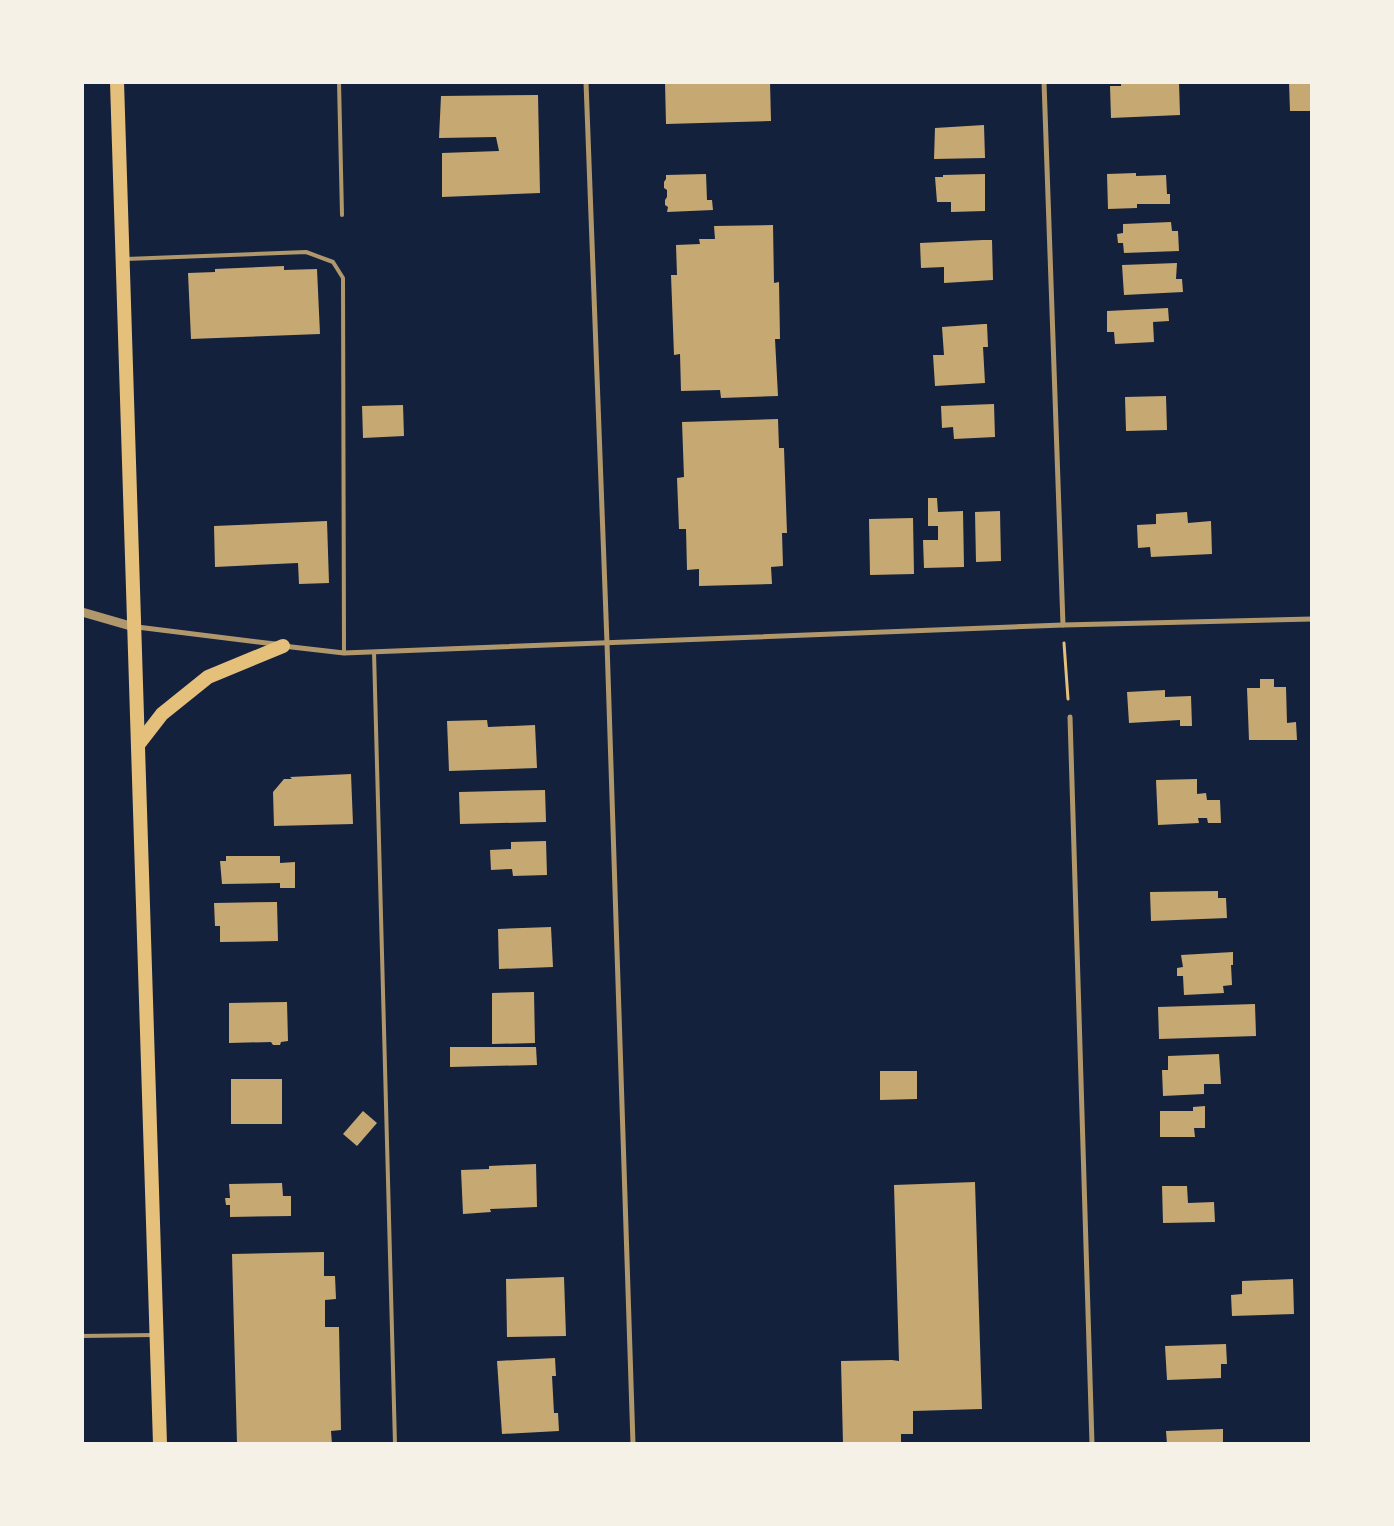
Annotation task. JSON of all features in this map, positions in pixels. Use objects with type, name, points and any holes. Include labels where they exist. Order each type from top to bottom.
[{"type":"highway","points":[[117,82],[160,1444]]},
{"type":"highway","points":[[138,745],[162,714],[208,677],[283,646]]},
{"type":"street","points":[[586,82],[607,642],[633,1444]]},
{"type":"street","points":[[1044,82],[1063,625]]},
{"type":"street","points":[[82,612],[134,627],[344,653],[1063,625],[1312,619]]},
{"type":"street","points":[[1070,717],[1092,1444]]},
{"type":"lane","points":[[340,82],[342,215]]},
{"type":"lane","points":[[122,260],[306,252],[333,262],[343,278],[344,653]]},
{"type":"lane","points":[[374,652],[394,1444]]},
{"type":"lane","points":[[82,1336],[156,1335]]},
{"type":"path","points":[[1063,625],[1070,717]]},
{"type":"building","points":[[665,82],[770,82],[771,121],[666,124]]},
{"type":"building","points":[[1121,82],[1179,82],[1180,115],[1111,118],[1110,86],[1121,86]]},
{"type":"building","points":[[1289,82],[1312,82],[1312,111],[1290,111]]},
{"type":"building","points":[[538,95],[540,193],[442,197],[442,153],[499,151],[496,137],[439,138],[441,96]]},
{"type":"building","points":[[984,125],[985,158],[934,159],[935,128]]},
{"type":"building","points":[[1136,173],[1136,176],[1166,175],[1167,194],[1170,194],[1170,204],[1137,204],[1137,208],[1108,209],[1107,174]]},
{"type":"building","points":[[706,174],[707,200],[712,200],[713,210],[667,212],[668,207],[665,205],[665,200],[667,190],[664,188],[666,175]]},
{"type":"building","points":[[985,174],[985,211],[951,212],[951,202],[937,202],[935,177],[943,177],[943,175]]},
{"type":"building","points":[[1171,222],[1172,231],[1178,231],[1179,251],[1124,253],[1123,243],[1118,243],[1117,234],[1123,233],[1123,224]]},
{"type":"building","points":[[773,225],[774,283],[779,282],[780,339],[775,339],[778,396],[721,398],[720,390],[681,391],[680,354],[674,355],[671,275],[677,275],[676,245],[700,244],[699,239],[715,239],[714,226]]},
{"type":"building","points":[[992,240],[993,280],[944,283],[944,267],[921,268],[920,243]]},
{"type":"building","points":[[1177,263],[1176,279],[1182,279],[1183,292],[1124,295],[1122,265]]},
{"type":"building","points":[[284,266],[284,270],[317,269],[320,334],[191,339],[188,273],[215,272],[215,269]]},
{"type":"building","points":[[1168,308],[1169,321],[1153,322],[1154,342],[1115,344],[1114,332],[1107,332],[1107,311]]},
{"type":"building","points":[[987,324],[988,347],[983,347],[985,383],[935,386],[933,355],[944,355],[942,327]]},
{"type":"building","points":[[1166,396],[1167,430],[1126,431],[1125,397]]},
{"type":"building","points":[[994,404],[995,437],[954,439],[953,427],[942,428],[941,406]]},
{"type":"building","points":[[403,405],[404,436],[363,438],[362,406]]},
{"type":"building","points":[[778,419],[779,448],[784,448],[787,533],[782,533],[783,566],[771,567],[772,584],[699,586],[699,569],[687,570],[686,529],[679,529],[677,478],[684,477],[682,422]]},
{"type":"building","points":[[928,498],[937,498],[938,512],[963,511],[964,567],[924,568],[923,540],[938,540],[938,526],[928,526]]},
{"type":"building","points":[[1000,511],[1001,561],[976,562],[975,512]]},
{"type":"building","points":[[1187,512],[1188,523],[1211,521],[1212,554],[1151,557],[1150,547],[1138,548],[1137,525],[1156,524],[1156,514]]},
{"type":"building","points":[[913,518],[914,574],[870,575],[869,519]]},
{"type":"building","points":[[327,521],[329,583],[299,584],[298,563],[215,567],[214,526]]},
{"type":"building","points":[[1260,679],[1274,679],[1274,687],[1286,687],[1287,723],[1296,722],[1297,740],[1249,740],[1247,688],[1260,688]]},
{"type":"building","points":[[1165,690],[1165,697],[1191,696],[1192,726],[1180,726],[1180,720],[1129,723],[1127,692]]},
{"type":"building","points":[[487,720],[488,727],[535,725],[537,768],[449,771],[447,721]]},
{"type":"building","points":[[351,774],[353,824],[274,826],[273,792],[284,779],[292,779],[290,777]]},
{"type":"building","points":[[1197,779],[1197,794],[1206,793],[1207,800],[1220,800],[1221,823],[1208,823],[1207,818],[1198,818],[1199,823],[1158,825],[1156,780]]},
{"type":"building","points":[[545,790],[546,822],[460,824],[459,792]]},
{"type":"building","points":[[546,841],[547,875],[513,876],[512,869],[491,870],[490,850],[511,849],[511,842]]},
{"type":"building","points":[[226,856],[280,856],[280,863],[295,862],[295,888],[280,888],[280,883],[222,884],[220,861],[226,861]]},
{"type":"building","points":[[1218,891],[1218,898],[1226,898],[1227,918],[1151,921],[1150,892]]},
{"type":"building","points":[[277,902],[278,941],[220,942],[220,926],[215,926],[214,903]]},
{"type":"building","points":[[551,927],[553,967],[499,969],[498,929]]},
{"type":"building","points":[[1233,952],[1233,965],[1231,965],[1232,985],[1223,986],[1224,993],[1184,995],[1183,976],[1177,976],[1177,968],[1183,967],[1181,955]]},
{"type":"building","points":[[534,992],[535,1043],[492,1044],[492,993]]},
{"type":"building","points":[[287,1002],[288,1041],[281,1042],[280,1045],[273,1045],[271,1042],[229,1043],[229,1003]]},
{"type":"building","points":[[1255,1004],[1256,1036],[1159,1039],[1158,1007]]},
{"type":"building","points":[[450,1047],[536,1047],[537,1065],[450,1067]]},
{"type":"building","points":[[1219,1054],[1221,1084],[1204,1084],[1204,1094],[1163,1096],[1162,1070],[1168,1070],[1168,1056]]},
{"type":"building","points":[[880,1071],[917,1071],[917,1099],[880,1100]]},
{"type":"building","points":[[231,1079],[282,1079],[282,1124],[231,1124]]},
{"type":"building","points":[[1205,1106],[1205,1128],[1194,1128],[1195,1137],[1160,1137],[1160,1111],[1193,1111],[1193,1107]]},
{"type":"building","points":[[363,1111],[377,1123],[357,1146],[343,1134]]},
{"type":"building","points":[[536,1164],[537,1207],[490,1209],[491,1212],[463,1214],[461,1170],[489,1169],[489,1166]]},
{"type":"building","points":[[975,1182],[982,1409],[913,1411],[913,1434],[901,1434],[901,1444],[843,1444],[841,1361],[899,1361],[894,1185]]},
{"type":"building","points":[[282,1183],[283,1196],[291,1196],[291,1216],[230,1217],[230,1205],[226,1205],[225,1198],[230,1198],[229,1184]]},
{"type":"building","points":[[1162,1186],[1187,1186],[1188,1203],[1214,1202],[1215,1222],[1163,1223]]},
{"type":"building","points":[[324,1252],[324,1276],[335,1276],[336,1299],[325,1300],[325,1327],[339,1327],[341,1430],[331,1431],[332,1444],[237,1444],[232,1254]]},
{"type":"building","points":[[564,1277],[566,1336],[507,1337],[506,1279]]},
{"type":"building","points":[[1293,1279],[1294,1314],[1232,1316],[1231,1295],[1242,1294],[1242,1281]]},
{"type":"building","points":[[1226,1344],[1227,1364],[1221,1364],[1221,1378],[1167,1380],[1165,1346]]},
{"type":"building","points":[[555,1358],[556,1376],[552,1376],[554,1413],[558,1413],[559,1431],[502,1434],[497,1361]]},
{"type":"building","points":[[1223,1429],[1223,1444],[1167,1444],[1166,1431]]}]
